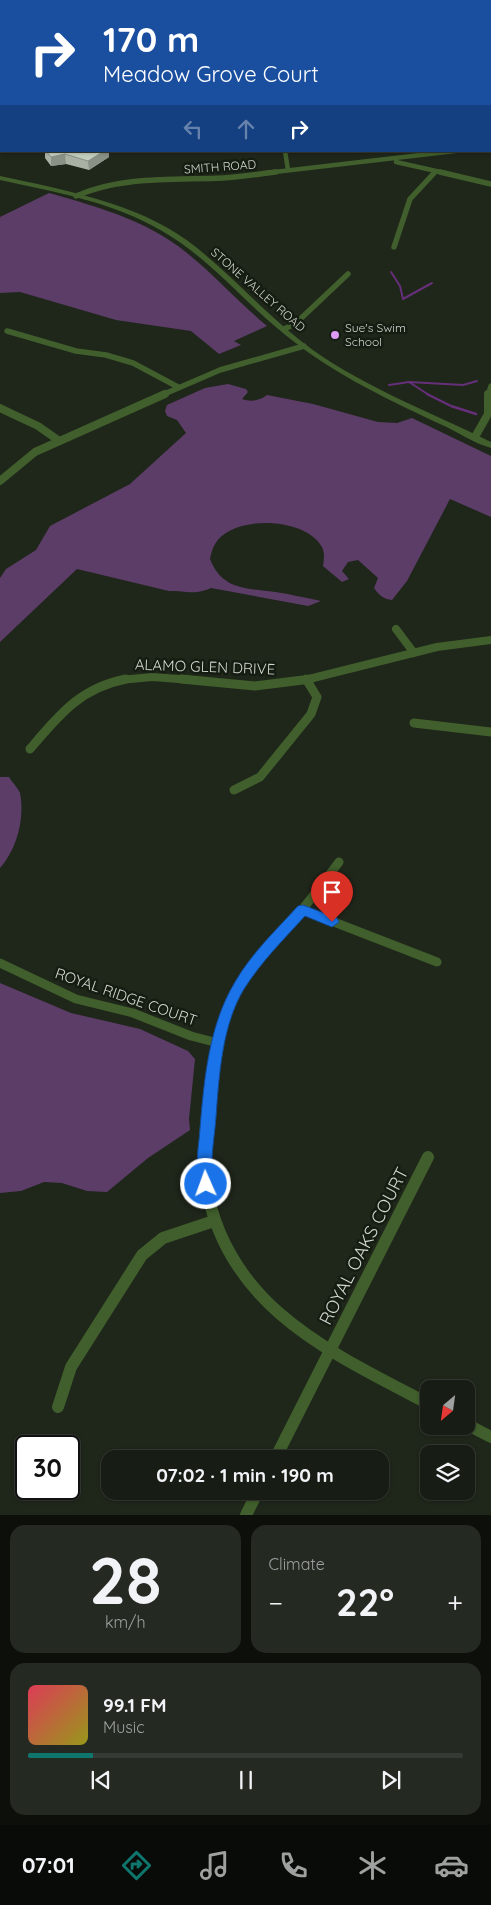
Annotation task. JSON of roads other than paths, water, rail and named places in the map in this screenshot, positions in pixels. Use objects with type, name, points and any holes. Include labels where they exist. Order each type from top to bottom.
[{"type":"street","points":[[285,152],[288,170]]},
{"type":"street","name":"SMITH ROAD","points":[[76,196],[95,188],[127,181],[226,178],[448,152]]},
{"type":"street","points":[[388,160],[491,184]]},
{"type":"street","points":[[394,247],[410,199],[435,172]]},
{"type":"street","name":"STONE VALLEY ROAD","points":[[0,178],[76,196],[139,217],[183,242],[230,279],[304,346],[365,385],[491,445]]},
{"type":"street","points":[[284,329],[295,324],[348,274]]},
{"type":"street","points":[[7,332],[76,351],[106,355],[133,363],[178,387]]},
{"type":"street","points":[[0,481],[35,452],[58,440],[220,370],[304,346]]},
{"type":"street","points":[[475,437],[488,414],[487,398],[491,386]]},
{"type":"street","points":[[0,408],[38,426],[58,440]]},
{"type":"street","points":[[396,629],[414,653]]},
{"type":"street","name":"ALAMO GLEN DRIVE","points":[[30,749],[69,706],[80,697],[108,682],[153,676],[252,686],[276,685],[459,643],[491,640]]},
{"type":"street","points":[[234,790],[260,776],[311,714],[317,697],[306,679]]},
{"type":"street","points":[[414,723],[491,732]]},
{"type":"street","points":[[339,862],[303,910],[270,946],[240,984],[232,1000],[218,1043],[205,1162],[206,1184],[214,1221],[229,1254],[250,1286],[290,1324],[330,1350],[420,1399]]},
{"type":"street","points":[[303,910],[438,962]]},
{"type":"street","name":"ROYAL RIDGE COURT","points":[[0,963],[76,999],[132,1013],[191,1036],[218,1043]]},
{"type":"street","name":"ROYAL OAKS COURT","points":[[280,1450],[428,1157]]},
{"type":"street","points":[[58,1407],[71,1367],[142,1255],[163,1238],[214,1221]]},
{"type":"street","points":[[475,1429],[491,1437]]},
{"type":"street","points":[[246,1515],[254,1500]]},
{"type":"waterway","points":[[391,272],[400,286],[403,299],[432,283]]},
{"type":"waterway","points":[[409,382],[463,385],[477,381]]},
{"type":"waterway","points":[[389,385],[409,382]]},
{"type":"waterway","points":[[409,382],[429,395]]},
{"type":"waterway","points":[[429,395],[451,406],[476,414]]},
{"type":"place","name":"Sue's Swim School","points":[[335,335]]}]
